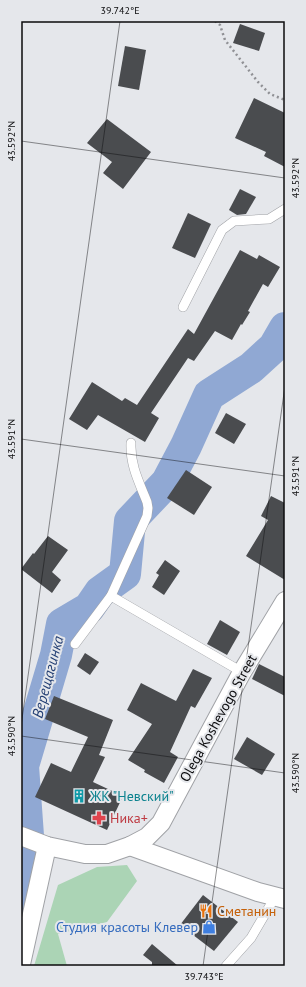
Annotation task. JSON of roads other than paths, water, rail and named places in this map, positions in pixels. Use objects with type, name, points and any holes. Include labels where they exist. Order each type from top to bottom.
[{"type":"street","name":"Olega Koshevogo Street","points":[[21,836],[47,846],[85,854],[107,854],[130,846],[147,837],[161,823],[242,672],[285,601]]},
{"type":"street","points":[[21,964],[47,846]]},
{"type":"street","points":[[130,846],[258,892],[280,898]]},
{"type":"lane","points":[[183,307],[222,230],[234,221],[269,219],[285,210]]},
{"type":"lane","points":[[75,644],[111,596],[147,516],[147,502],[133,467],[130,454],[131,443]]},
{"type":"lane","points":[[111,596],[242,672]]},
{"type":"lane","points":[[226,966],[251,938],[280,898]]},
{"type":"waterway","name":"Верещагинка","points":[[21,920],[31,878],[23,766],[56,655],[62,624],[89,608],[100,592],[125,574],[130,521],[167,482],[186,446],[209,395],[251,368],[274,347],[285,328]]},
{"type":"place","name":"ЖК \"Невский\"","points":[[79,796]]},
{"type":"place","name":"Ника+","points":[[99,818]]},
{"type":"place","name":"Сметанин","points":[[206,911]]},
{"type":"place","name":"Студия красоты Клевер","points":[[209,927]]}]
